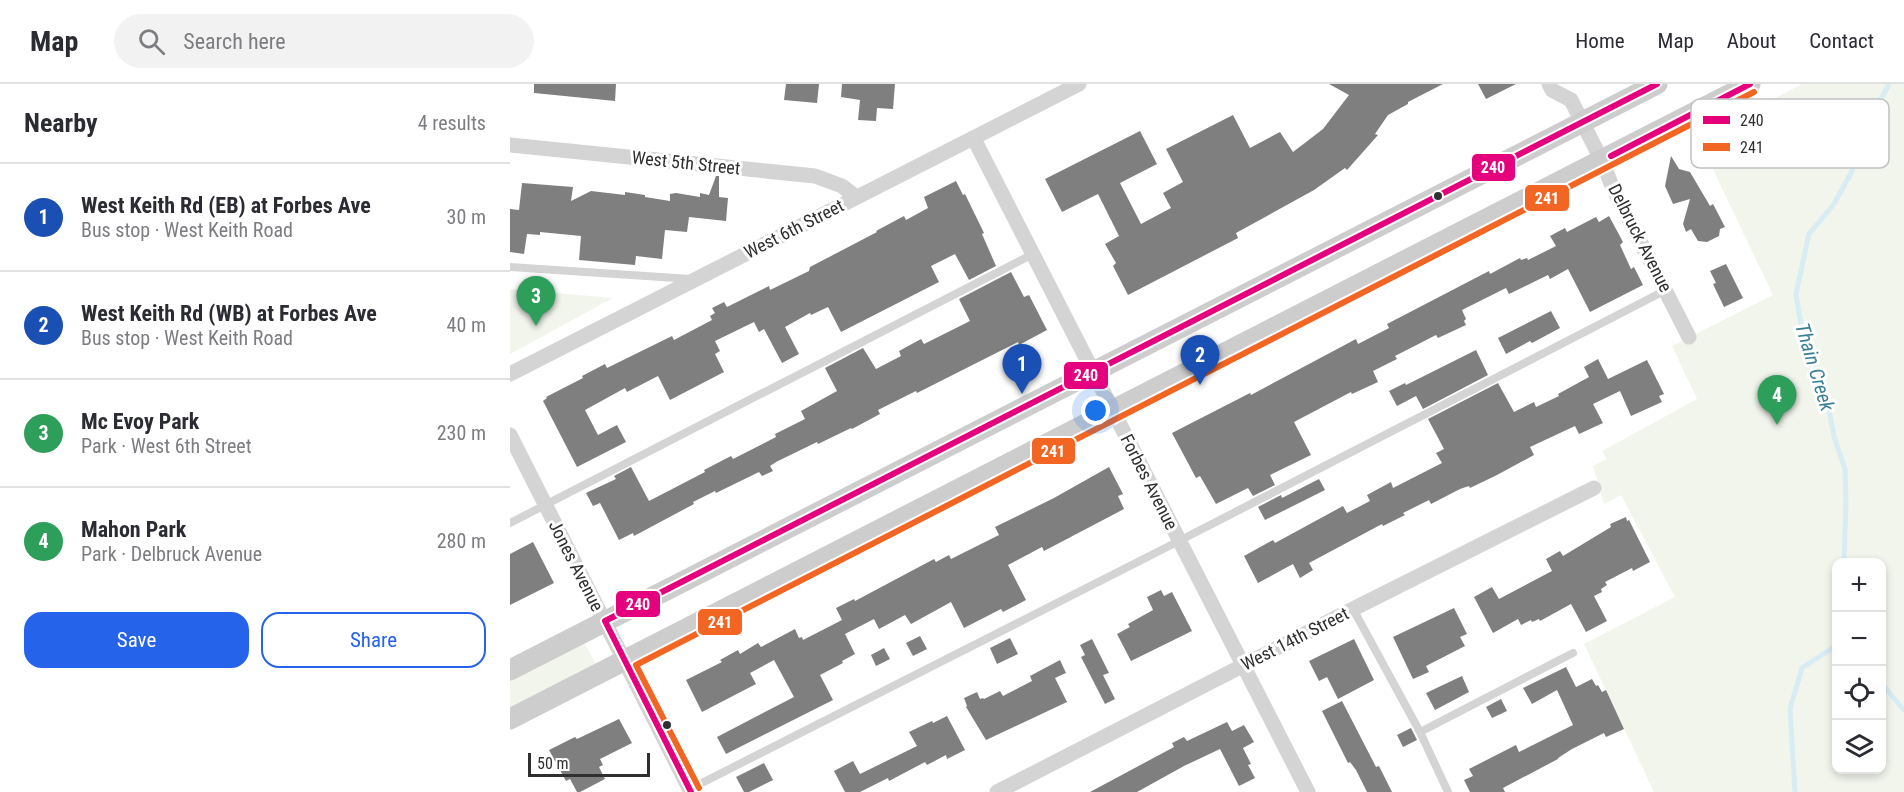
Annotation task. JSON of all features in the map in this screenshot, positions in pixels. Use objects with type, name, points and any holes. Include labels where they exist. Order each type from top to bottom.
[{"type":"main road","points":[[510,670],[1657,84]]},
{"type":"main road","points":[[1721,99],[1750,84]]},
{"type":"main road","points":[[510,719],[1691,114]]},
{"type":"street","name":"West 6th Street","points":[[510,374],[1079,84]]},
{"type":"street","name":"Delbruck Avenue","points":[[1549,84],[1552,90],[1571,100],[1689,337]]},
{"type":"street","name":"Forbes Avenue","points":[[974,139],[1308,792]]},
{"type":"street","name":"West 5th Street","points":[[510,145],[816,176],[842,186],[856,197]]},
{"type":"street","name":"Jones Avenue","points":[[511,437],[688,791]]},
{"type":"street","name":"West 14th Street","points":[[997,792],[1594,488]]},
{"type":"lane","points":[[510,522],[1033,254]]},
{"type":"lane","points":[[510,267],[695,279]]},
{"type":"lane","points":[[688,791],[1666,290]]},
{"type":"lane","points":[[1353,609],[1419,732],[1448,792]]},
{"type":"lane","points":[[1419,732],[1573,653]]},
{"type":"shaded area","points":[[1802,84],[1904,84],[1904,792],[1654,792],[1584,644],[1675,597],[1621,495],[1604,504],[1593,466],[1607,459],[1602,451],[1697,399],[1672,346],[1773,295],[1712,168],[1889,168],[1889,99],[1773,99]]},
{"type":"shaded area","points":[[510,289],[613,298],[510,354]]},
{"type":"shaded area","points":[[584,642],[596,665],[510,709],[510,680]]},
{"type":"building","points":[[534,84],[616,84],[615,101],[534,93]]},
{"type":"building","points":[[786,84],[819,84],[817,103],[784,100]]},
{"type":"building","points":[[842,84],[895,84],[893,109],[877,108],[876,121],[858,120],[860,100],[841,97]]},
{"type":"building","points":[[1329,84],[1443,84],[1388,115],[1375,134],[1378,135],[1347,170],[1345,168],[1314,190],[1236,233],[1238,238],[1128,295],[1113,266],[1116,263],[1105,244],[1119,236],[1098,194],[1062,212],[1045,179],[1140,131],[1157,164],[1120,183],[1141,224],[1171,208],[1163,193],[1183,182],[1166,149],[1233,115],[1250,148],[1280,132],[1293,152],[1323,129],[1349,95]]},
{"type":"building","points":[[1478,84],[1516,84],[1486,99]]},
{"type":"building","points":[[1671,156],[1679,169],[1690,172],[1710,206],[1713,204],[1725,227],[1720,229],[1719,236],[1707,242],[1698,241],[1691,229],[1686,232],[1683,224],[1690,199],[1673,204],[1665,186]]},
{"type":"building","points":[[716,176],[719,176],[719,197],[728,198],[726,221],[689,217],[687,232],[665,230],[662,259],[636,256],[635,265],[579,260],[581,236],[540,232],[540,235],[527,234],[524,254],[510,252],[510,209],[519,210],[522,183],[573,187],[571,201],[591,191],[625,195],[625,192],[670,201],[670,194],[676,193],[700,197],[700,193],[709,195]]},
{"type":"building","points":[[956,181],[984,233],[982,234],[996,266],[969,280],[955,254],[931,266],[939,282],[841,332],[828,307],[811,315],[810,313],[785,327],[799,354],[782,363],[764,329],[759,332],[754,322],[715,341],[720,351],[715,354],[724,372],[670,400],[658,376],[627,392],[625,388],[585,410],[598,435],[617,425],[626,442],[577,467],[543,401],[546,397],[605,364],[607,368],[672,336],[674,340],[712,320],[710,316],[715,313],[712,308],[724,302],[727,307],[769,286],[770,290],[809,271],[810,267],[904,216],[906,220],[928,208],[924,197]]},
{"type":"building","points":[[1609,216],[1623,242],[1620,245],[1631,269],[1634,267],[1643,285],[1590,312],[1568,269],[1550,279],[1548,275],[1509,294],[1506,288],[1462,310],[1466,325],[1438,338],[1436,335],[1395,356],[1397,359],[1373,371],[1378,382],[1352,394],[1351,392],[1294,422],[1311,455],[1270,475],[1275,485],[1253,496],[1248,488],[1216,504],[1200,476],[1196,478],[1172,433],[1250,393],[1251,395],[1356,339],[1358,344],[1389,328],[1387,324],[1489,271],[1490,274],[1520,258],[1528,260],[1556,246],[1550,236],[1565,228],[1567,232],[1596,217],[1599,222]]},
{"type":"building","points":[[1726,264],[1743,298],[1724,307],[1713,284],[1716,283],[1710,271]]},
{"type":"building","points":[[1011,272],[1024,297],[1029,295],[1047,330],[878,410],[880,414],[852,429],[818,444],[817,442],[776,462],[770,466],[773,471],[762,476],[759,472],[716,493],[715,491],[634,536],[633,533],[619,540],[600,503],[593,506],[586,493],[616,479],[614,476],[631,467],[649,501],[731,456],[733,459],[776,437],[775,434],[805,419],[801,411],[837,391],[825,368],[863,348],[876,369],[901,356],[899,351],[921,339],[924,344],[970,321],[959,299]]},
{"type":"building","points":[[1551,311],[1560,328],[1506,354],[1498,338]]},
{"type":"building","points":[[1476,350],[1488,375],[1423,409],[1416,396],[1397,406],[1389,391],[1405,383],[1406,385]]},
{"type":"building","points":[[1598,359],[1608,379],[1647,360],[1664,394],[1659,396],[1662,402],[1631,416],[1620,391],[1593,404],[1603,423],[1579,434],[1575,426],[1530,447],[1534,455],[1470,488],[1469,486],[1460,489],[1431,504],[1429,500],[1403,513],[1405,515],[1383,526],[1382,524],[1309,563],[1313,570],[1300,578],[1293,564],[1258,583],[1244,556],[1273,540],[1275,543],[1343,506],[1347,513],[1370,501],[1367,495],[1391,482],[1393,488],[1442,463],[1436,453],[1444,449],[1428,419],[1498,383],[1514,412],[1534,402],[1536,407],[1589,377],[1584,367]]},
{"type":"building","points":[[1109,467],[1123,494],[1118,496],[1124,509],[1044,551],[1042,547],[1008,565],[1026,600],[1003,612],[1001,609],[964,628],[951,602],[911,624],[905,615],[879,629],[874,619],[845,634],[855,654],[820,675],[833,700],[726,754],[717,737],[794,697],[774,660],[750,673],[756,684],[702,712],[686,680],[722,662],[720,660],[738,650],[740,654],[758,643],[761,647],[795,629],[799,638],[802,637],[803,640],[842,620],[836,608],[854,599],[855,601],[934,559],[936,562],[949,555],[951,559],[999,535],[995,527],[1054,498]]},
{"type":"building","points":[[1319,479],[1325,490],[1265,520],[1258,507],[1281,495],[1282,498]]},
{"type":"building","points":[[1626,517],[1650,562],[1633,571],[1632,568],[1605,582],[1607,585],[1601,589],[1602,592],[1594,596],[1607,621],[1586,632],[1571,604],[1540,621],[1539,619],[1532,622],[1531,620],[1521,625],[1518,619],[1493,633],[1474,597],[1492,587],[1499,599],[1552,571],[1546,559],[1560,551],[1563,556],[1611,527],[1610,524]]},
{"type":"building","points":[[533,542],[554,583],[510,605],[510,554]]},
{"type":"building","points":[[1161,590],[1164,596],[1172,592],[1192,631],[1131,661],[1117,634],[1130,627],[1128,624],[1153,610],[1147,597]]},
{"type":"building","points":[[1454,608],[1467,634],[1460,637],[1465,646],[1426,666],[1429,672],[1413,679],[1393,637]]},
{"type":"building","points":[[920,636],[927,649],[913,656],[906,643]]},
{"type":"building","points":[[1010,638],[1018,654],[997,664],[990,648]]},
{"type":"building","points":[[1092,639],[1109,673],[1103,675],[1115,699],[1105,704],[1081,657],[1085,655],[1080,645]]},
{"type":"building","points":[[1354,639],[1374,680],[1338,699],[1327,677],[1319,681],[1309,661]]},
{"type":"building","points":[[884,648],[890,659],[876,666],[871,655]]},
{"type":"building","points":[[1060,660],[1066,673],[1055,678],[1067,702],[986,740],[966,707],[964,698],[977,692],[980,699],[1000,691],[1003,696],[1032,681],[1030,676]]},
{"type":"building","points":[[1566,667],[1576,687],[1592,679],[1602,692],[1606,690],[1624,729],[1606,737],[1604,733],[1572,749],[1558,759],[1503,788],[1505,792],[1470,792],[1464,780],[1473,776],[1469,769],[1516,745],[1519,752],[1573,725],[1557,690],[1532,704],[1523,688]]},
{"type":"building","points":[[1462,676],[1469,692],[1435,710],[1426,693]]},
{"type":"building","points":[[1501,699],[1507,711],[1492,718],[1486,707]]},
{"type":"building","points":[[1342,701],[1376,767],[1379,766],[1392,792],[1367,792],[1356,770],[1350,762],[1348,763],[1322,711]]},
{"type":"building","points":[[947,716],[965,750],[947,759],[946,755],[927,765],[925,762],[889,781],[888,778],[860,792],[845,792],[834,771],[853,761],[860,774],[917,746],[909,732]]},
{"type":"building","points":[[619,719],[632,743],[600,759],[603,765],[599,767],[605,779],[577,792],[570,779],[566,781],[549,750]]},
{"type":"building","points":[[1227,722],[1232,731],[1244,725],[1254,742],[1243,748],[1255,778],[1239,786],[1220,749],[1137,792],[1090,792],[1174,747],[1172,743],[1184,737],[1187,741]]},
{"type":"building","points":[[1411,728],[1417,740],[1403,747],[1397,735]]},
{"type":"building","points":[[764,763],[773,780],[749,792],[744,792],[736,777]]},
{"type":"waterway","name":"Thain Creek","points":[[1881,99],[1889,84]]},
{"type":"waterway","name":"Thain Creek","points":[[1844,558],[1845,469],[1834,437],[1828,404],[1803,337],[1796,294],[1809,234],[1834,204],[1853,168]]},
{"type":"waterway","points":[[1795,792],[1790,709],[1802,668],[1832,648]]},
{"type":"waterway","name":"Thain Creek","points":[[1886,689],[1904,710]]},
{"type":"transit line","name":"240","points":[[691,792],[605,621],[1657,84]]},
{"type":"transit line","name":"240","points":[[1721,99],[1750,84]]},
{"type":"transit line","name":"241","points":[[1740,99],[1754,92]]},
{"type":"transit line","name":"240","points":[[1611,156],[1691,115]]},
{"type":"transit line","name":"241","points":[[699,788],[636,665],[1691,124]]},
{"type":"place","name":"Mc Evoy Park","points":[[536,326]]},
{"type":"place","name":"West Keith Rd (WB) at Forbes Ave","points":[[1200,385]]},
{"type":"place","name":"West Keith Rd (EB) at Forbes Ave","points":[[1022,394]]},
{"type":"place","name":"Mahon Park","points":[[1777,425]]}]
